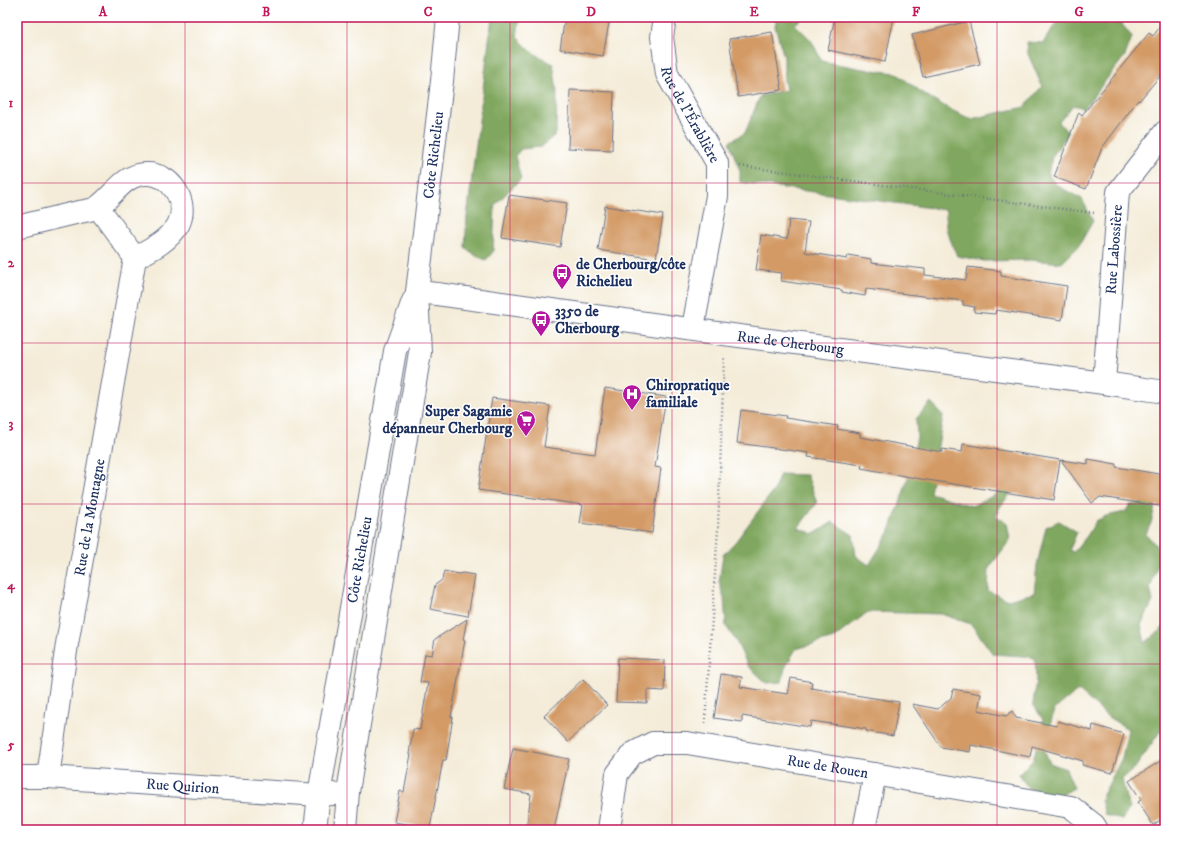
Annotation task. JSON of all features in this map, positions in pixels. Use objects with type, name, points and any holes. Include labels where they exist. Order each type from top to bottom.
[{"type":"street","name":"Côte Richelieu","points":[[345,830],[348,792],[420,352],[417,292],[442,81],[448,17]]},
{"type":"street","name":"Rue de l'Érablière","points":[[666,17],[662,37],[667,74],[717,163],[717,196],[694,328]]},
{"type":"street","name":"Rue Labossière","points":[[1104,383],[1118,192],[1165,132]]},
{"type":"street","points":[[17,227],[98,208],[125,181],[135,176],[147,174],[158,176],[169,182],[176,190],[181,202],[181,214],[178,225],[171,234],[160,244],[135,258],[98,208]]},
{"type":"street","name":"Rue de la Montagne","points":[[48,777],[67,644],[135,258]]},
{"type":"street","name":"Côte Richelieu","points":[[315,830],[319,795],[395,351],[417,292]]},
{"type":"street","name":"Rue de Cherbourg","points":[[417,292],[1165,392]]},
{"type":"street","name":"Rue de Rouen","points":[[609,830],[617,774],[632,754],[653,743],[686,743],[1071,807],[1094,825],[1097,830]]},
{"type":"street","points":[[864,830],[875,774]]},
{"type":"street","name":"Rue Quirion","points":[[17,777],[48,777],[319,795],[348,792]]},
{"type":"path","points":[[717,163],[1116,216]]},
{"type":"path","points":[[703,746],[718,529],[724,334]]},
{"type":"green space","points":[[492,17],[520,17],[517,37],[532,52],[553,64],[557,90],[556,134],[541,147],[521,149],[515,156],[521,179],[495,205],[493,252],[486,260],[476,256],[465,247],[467,217]]},
{"type":"green space","points":[[777,17],[804,17],[795,24],[811,40],[822,61],[863,69],[896,73],[924,94],[951,110],[971,119],[1025,107],[1042,86],[1028,54],[1027,42],[1043,43],[1060,17],[1092,17],[1092,19],[1121,23],[1132,37],[1125,56],[1084,108],[1073,105],[1059,122],[1068,133],[1052,157],[1048,175],[1058,186],[1082,199],[1093,221],[1078,247],[1062,263],[1030,260],[984,261],[957,256],[946,229],[946,210],[740,182],[740,171],[729,142],[745,133],[760,96],[786,90],[784,80],[784,57],[775,26]]},
{"type":"green space","points":[[931,402],[943,416],[930,493],[972,506],[997,494],[997,470],[1013,490],[1000,507],[996,516],[1007,523],[1010,540],[989,568],[988,591],[1008,600],[1034,593],[1037,565],[1046,527],[1059,521],[1077,532],[1070,549],[1073,553],[1087,536],[1096,521],[1106,516],[1125,512],[1130,505],[1140,504],[1142,493],[1156,503],[1151,523],[1146,534],[1159,549],[1157,567],[1150,588],[1153,601],[1141,625],[1145,643],[1165,626],[1165,724],[1135,768],[1122,779],[1130,808],[1122,820],[1105,815],[1101,799],[1122,758],[1128,729],[1108,717],[1078,690],[1054,710],[1044,750],[1050,763],[1066,769],[1074,788],[1057,797],[1028,788],[1019,774],[1033,760],[1043,720],[1033,704],[1036,679],[1035,658],[993,654],[971,624],[941,614],[868,612],[834,638],[796,649],[785,668],[782,682],[767,683],[748,666],[736,641],[726,626],[724,598],[719,582],[723,555],[736,541],[774,490],[780,474],[807,475],[817,503],[798,528],[814,534],[833,522],[853,535],[856,556],[869,565],[889,533],[900,503],[908,478],[917,437],[916,419]]},
{"type":"building","points":[[565,17],[610,17],[603,56],[560,49]]},
{"type":"building","points":[[835,17],[894,17],[885,62],[828,50]]},
{"type":"building","points":[[1165,20],[1165,70],[1139,101],[1138,100],[1102,148],[1086,189],[1054,177],[1079,112],[1082,115],[1149,33],[1153,36]]},
{"type":"building","points":[[969,21],[980,64],[923,77],[912,35]]},
{"type":"building","points":[[772,32],[782,90],[738,97],[729,39]]},
{"type":"building","points":[[570,90],[614,92],[612,150],[568,148]]},
{"type":"building","points":[[509,195],[567,203],[560,247],[502,238]]},
{"type":"building","points":[[605,206],[663,215],[656,259],[598,250]]},
{"type":"building","points":[[789,220],[809,222],[805,252],[847,259],[848,255],[871,259],[871,263],[925,269],[925,275],[966,280],[968,267],[1001,271],[1001,276],[1067,286],[1062,320],[996,310],[995,314],[974,312],[975,307],[963,305],[963,301],[866,289],[865,296],[842,292],[842,290],[781,281],[782,273],[756,270],[761,235],[787,239]]},
{"type":"building","points":[[605,388],[666,397],[655,467],[661,468],[652,533],[580,523],[583,505],[478,490],[492,398],[550,406],[544,447],[595,454]]},
{"type":"building","points":[[741,410],[786,416],[785,418],[838,426],[837,429],[860,433],[860,437],[942,452],[942,449],[962,452],[963,444],[1060,460],[1054,500],[861,468],[862,465],[808,457],[809,453],[737,443]]},
{"type":"building","points":[[1088,459],[1116,464],[1116,467],[1165,475],[1165,507],[1100,497],[1092,503],[1061,460],[1088,464]]},
{"type":"building","points":[[444,571],[475,575],[468,616],[430,609],[435,585],[442,580]]},
{"type":"building","points":[[467,619],[463,640],[465,640],[451,717],[453,717],[446,760],[443,760],[430,828],[394,822],[400,791],[404,792],[411,754],[409,754],[413,729],[420,730],[428,683],[420,682],[425,654],[432,655],[435,639]]},
{"type":"building","points":[[618,658],[665,660],[664,691],[647,690],[647,703],[616,702]]},
{"type":"building","points":[[721,674],[742,677],[740,687],[788,694],[791,678],[812,682],[811,688],[899,702],[893,736],[866,731],[866,729],[811,721],[810,727],[742,716],[742,722],[714,718]]},
{"type":"building","points":[[583,679],[607,705],[568,742],[544,716]]},
{"type":"building","points":[[953,689],[981,694],[978,710],[1006,716],[1012,711],[1016,718],[1057,726],[1058,721],[1092,731],[1093,725],[1124,734],[1112,773],[1082,765],[1083,761],[1032,746],[1030,757],[971,745],[970,752],[941,747],[912,704],[938,709],[951,698]]},
{"type":"building","points":[[513,748],[569,759],[554,830],[526,830],[531,794],[504,789]]},
{"type":"building","points":[[1165,758],[1165,817],[1153,825],[1138,802],[1141,800],[1129,781]]},
{"type":"place","name":"de Cherbourg/côte Richelieu","points":[[562,290]]},
{"type":"place","name":"3350 de Cherbourg","points":[[541,337]]},
{"type":"place","name":"Chiropratique familiale","points":[[632,411]]},
{"type":"place","name":"Super Sagamie dépanneur Cherbourg","points":[[526,437]]}]
